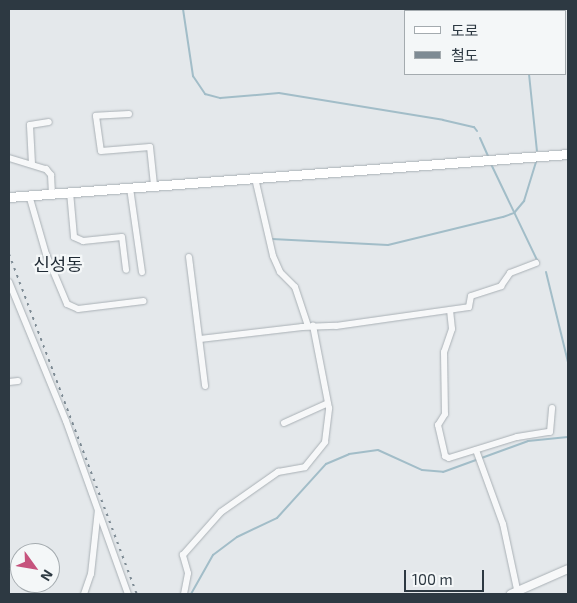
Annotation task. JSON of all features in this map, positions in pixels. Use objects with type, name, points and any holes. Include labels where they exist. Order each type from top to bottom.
[{"type":"main road","points":[[9,196],[568,154]]},
{"type":"street","points":[[129,114],[96,116],[101,151],[150,147],[154,186]]},
{"type":"street","points":[[32,164],[30,126],[49,122]]},
{"type":"street","points":[[9,158],[32,164],[49,172],[52,193]]},
{"type":"street","points":[[184,594],[188,573],[183,555],[221,512],[278,472],[305,467],[325,442],[328,402],[311,326],[295,287],[280,272],[273,256],[256,178]]},
{"type":"street","points":[[130,188],[142,272]]},
{"type":"street","points":[[70,192],[74,237],[84,241],[122,237],[126,270]]},
{"type":"street","points":[[29,195],[46,254],[67,304],[78,309],[144,301]]},
{"type":"street","points":[[189,257],[205,386]]},
{"type":"street","points":[[200,339],[311,326],[336,326],[469,307],[471,296],[500,286],[510,273],[536,263]]},
{"type":"street","points":[[9,282],[66,421],[128,594]]},
{"type":"street","points":[[450,310],[452,329],[444,352],[445,414],[438,425],[439,440],[446,457],[517,437],[550,432],[552,408]]},
{"type":"street","points":[[9,382],[18,381]]},
{"type":"street","points":[[284,423],[328,402]]},
{"type":"street","points":[[476,450],[503,524],[516,593],[568,569]]},
{"type":"street","points":[[84,594],[91,574],[98,509]]},
{"type":"waterway","points":[[183,9],[193,76],[205,94],[220,98],[279,93],[443,120],[474,127],[477,131]]},
{"type":"waterway","points":[[529,75],[537,151]]},
{"type":"waterway","points":[[480,138],[488,156]]},
{"type":"waterway","points":[[272,239],[388,245],[503,217],[514,213],[524,201],[536,162]]},
{"type":"waterway","points":[[491,164],[538,262]]},
{"type":"waterway","points":[[546,272],[568,362]]},
{"type":"waterway","points":[[191,594],[213,555],[237,537],[277,518],[326,464],[349,454],[378,450],[422,470],[443,472],[528,441],[568,437]]},
{"type":"railway","points":[[9,254],[137,594]]},
{"type":"district","name":"신성동","points":[[58,264]]}]
